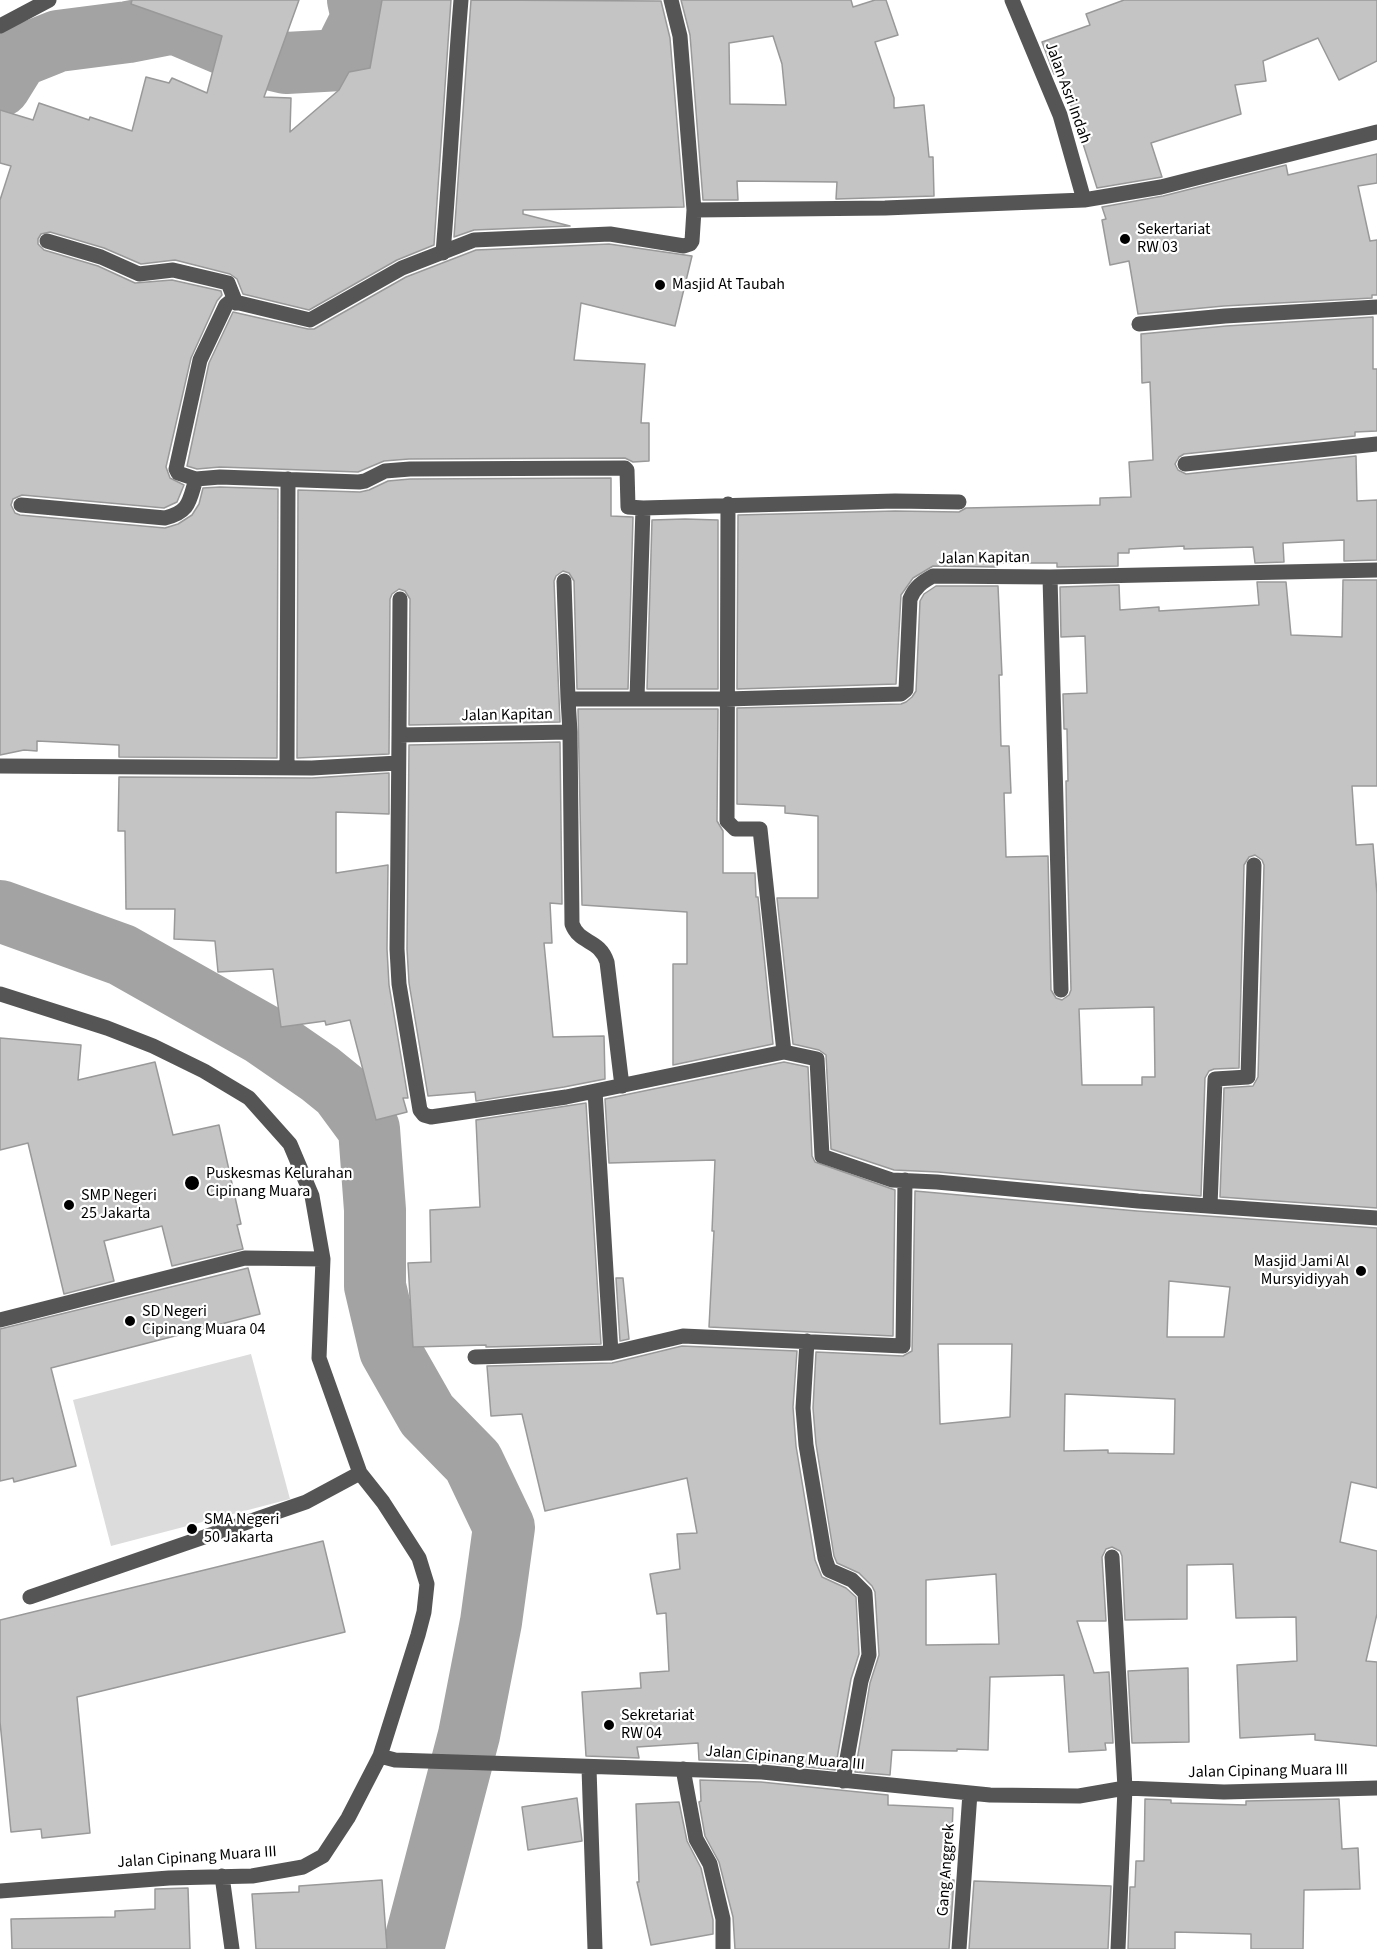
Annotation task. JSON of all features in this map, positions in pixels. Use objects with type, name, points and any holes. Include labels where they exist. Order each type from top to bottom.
[{"type":"street","points":[[0,26],[49,0]]},
{"type":"street","points":[[443,253],[461,0]]},
{"type":"street","points":[[671,0],[680,36],[694,210],[690,244],[684,246],[610,234],[474,240],[402,268],[310,320],[231,301],[226,305],[200,360],[176,470],[178,473],[196,478],[359,482],[385,471],[625,468],[628,472],[628,507],[632,509],[728,504],[959,502]]},
{"type":"street","name":"Jalan Asri Indah","points":[[1012,0],[1060,115],[1084,200]]},
{"type":"street","points":[[694,210],[885,208],[1084,200],[1161,187],[1377,132]]},
{"type":"street","points":[[47,241],[100,257],[139,274],[173,270],[228,283],[236,303]]},
{"type":"street","points":[[1139,324],[1377,306]]},
{"type":"street","points":[[1185,464],[1377,444]]},
{"type":"street","points":[[21,505],[165,518],[178,515],[187,507],[196,478]]},
{"type":"street","points":[[287,768],[288,479]]},
{"type":"street","points":[[728,504],[727,821],[735,829],[760,829],[784,1052]]},
{"type":"street","points":[[637,698],[643,508]]},
{"type":"street","name":"Jalan Kapitan","points":[[399,735],[570,732],[568,699],[726,699],[901,694],[906,690],[910,599],[920,583],[933,576],[1050,577],[1377,570]]},
{"type":"street","name":"Jalan Kapitan","points":[[1050,577],[1061,990]]},
{"type":"street","points":[[564,581],[568,699]]},
{"type":"street","points":[[400,599],[397,949],[399,984],[420,1110],[424,1115],[431,1117],[566,1097],[784,1052],[817,1059],[822,1156],[892,1180],[1377,1218]]},
{"type":"street","points":[[570,732],[572,924],[580,937],[597,945],[604,952],[621,1086]]},
{"type":"street","points":[[0,766],[287,768],[398,763]]},
{"type":"street","points":[[1209,1206],[1215,1079],[1248,1077],[1254,865]]},
{"type":"street","points":[[0,994],[107,1028],[153,1046],[204,1071],[249,1098],[290,1144],[312,1196],[323,1258],[319,1358],[360,1473],[384,1502],[419,1558],[427,1584],[424,1612],[387,1758]]},
{"type":"street","points":[[595,1091],[611,1353]]},
{"type":"street","points":[[475,1357],[611,1353],[683,1336],[903,1346],[905,1180]]},
{"type":"street","points":[[0,1320],[245,1258],[323,1258]]},
{"type":"street","points":[[807,1341],[803,1408],[806,1445],[825,1558],[829,1570],[852,1580],[865,1593],[869,1655],[861,1681],[843,1781]]},
{"type":"street","points":[[30,1597],[306,1502],[360,1473]]},
{"type":"street","points":[[1112,1557],[1125,1788],[1118,1949]]},
{"type":"street","name":"Jalan Cipinang Muara III","points":[[0,1891],[169,1878],[252,1876],[303,1867],[323,1856],[387,1758],[589,1768],[762,1772],[990,1795],[1079,1796],[1125,1788],[1224,1792],[1377,1788]]},
{"type":"street","points":[[589,1768],[595,1949]]},
{"type":"street","points":[[683,1769],[696,1839],[710,1864],[723,1919],[723,1949]]},
{"type":"street","name":"Gang Anggrek","points":[[959,1949],[970,1793]]},
{"type":"street","points":[[222,1876],[232,1949]]},
{"type":"shaded area","points":[[251,1354],[290,1499],[111,1546],[73,1400]]},
{"type":"building","points":[[132,0],[299,0],[264,97],[291,98],[290,132],[339,90],[349,72],[370,68],[382,0],[451,0],[434,245],[397,260],[309,310],[243,294],[237,279],[230,274],[175,260],[141,264],[104,248],[50,232],[41,234],[38,239],[38,244],[44,250],[98,266],[135,283],[172,280],[221,291],[222,295],[217,301],[191,358],[166,467],[170,478],[184,485],[177,502],[164,508],[22,495],[13,499],[11,505],[15,513],[20,515],[165,528],[178,524],[192,515],[199,504],[203,488],[278,489],[277,758],[119,757],[119,745],[37,741],[37,751],[24,750],[0,755],[0,200],[11,166],[0,163],[0,110],[33,120],[39,103],[89,120],[90,117],[132,131],[146,77],[169,83],[172,78],[207,93],[222,36],[131,4]]},
{"type":"building","points":[[471,0],[661,1],[670,38],[684,207],[523,210],[523,214],[570,226],[474,230],[454,237]]},
{"type":"building","points":[[681,0],[851,0],[853,7],[875,0],[886,0],[898,35],[875,42],[894,98],[894,108],[924,105],[929,157],[933,157],[934,196],[836,199],[837,182],[737,181],[738,200],[703,200],[690,35]],"holes":[[[773,36],[782,64],[786,105],[730,104],[729,43]]]},
{"type":"building","points":[[1124,0],[1377,0],[1377,61],[1339,80],[1318,38],[1263,61],[1266,81],[1235,85],[1241,114],[1151,143],[1162,177],[1097,188],[1060,71],[1054,74],[1042,42],[1090,25],[1086,14]]},
{"type":"building","points":[[1377,154],[1377,183],[1358,186],[1370,241],[1377,240],[1377,295],[1372,295],[1372,298],[1224,306],[1138,314],[1129,261],[1110,265],[1102,220],[1106,219],[1102,207],[1163,196],[1286,165],[1288,175]]},
{"type":"building","points":[[609,244],[692,256],[675,326],[581,303],[574,360],[645,364],[641,423],[649,423],[649,461],[633,462],[625,458],[409,459],[384,461],[358,472],[220,467],[197,469],[187,466],[209,363],[233,312],[314,329],[406,277],[476,250]]},
{"type":"building","points":[[1373,317],[1373,369],[1377,369],[1377,431],[1355,432],[1355,436],[1184,454],[1175,464],[1178,470],[1186,474],[1356,456],[1357,501],[1377,500],[1377,560],[1344,561],[1344,540],[1283,543],[1284,562],[1255,563],[1253,547],[1184,549],[1184,546],[1129,549],[1129,553],[1118,553],[1118,566],[1057,567],[1057,563],[997,563],[997,567],[933,566],[913,578],[901,595],[896,684],[737,689],[738,515],[895,511],[959,512],[966,508],[1100,505],[1100,498],[1131,497],[1129,462],[1153,460],[1150,382],[1142,383],[1141,334]]},
{"type":"building","points":[[611,478],[611,516],[633,517],[628,689],[577,689],[574,581],[569,573],[563,571],[556,576],[554,581],[560,722],[409,725],[410,599],[405,591],[399,589],[392,594],[390,599],[389,754],[297,758],[298,490],[360,492],[388,481],[410,479]]},
{"type":"building","points":[[652,520],[718,520],[718,689],[647,689]]},
{"type":"building","points":[[1343,580],[1377,580],[1377,786],[1352,786],[1356,845],[1373,844],[1377,894],[1377,1208],[1220,1197],[1224,1088],[1253,1086],[1258,1077],[1264,865],[1262,860],[1255,855],[1249,857],[1244,865],[1239,1068],[1214,1069],[1209,1071],[1205,1078],[1201,1196],[894,1170],[831,1149],[826,1055],[819,1050],[793,1044],[777,898],[818,898],[818,816],[785,813],[785,806],[737,804],[737,708],[901,704],[906,702],[916,691],[920,601],[924,594],[936,586],[998,586],[1002,675],[999,675],[1001,746],[1009,746],[1011,793],[1004,793],[1006,857],[1048,856],[1051,990],[1056,998],[1062,1000],[1069,995],[1071,990],[1067,729],[1064,729],[1063,694],[1087,693],[1085,636],[1061,637],[1060,587],[1119,585],[1120,610],[1159,607],[1159,611],[1259,605],[1257,582],[1286,582],[1291,635],[1342,637]],"holes":[[[1154,1007],[1155,1077],[1142,1077],[1142,1085],[1082,1085],[1079,1009]]]},
{"type":"building","points":[[578,709],[718,709],[717,821],[723,831],[723,873],[755,873],[773,1044],[673,1065],[673,964],[687,964],[687,912],[582,905]]},
{"type":"building","points":[[560,742],[562,904],[550,903],[552,943],[544,943],[553,1037],[604,1036],[605,1079],[476,1101],[475,1092],[428,1096],[409,983],[407,949],[409,745]]},
{"type":"building","points":[[389,773],[389,814],[336,812],[336,873],[388,865],[389,985],[408,1098],[403,1098],[407,1112],[376,1120],[350,1020],[326,1025],[325,1021],[281,1027],[273,969],[218,972],[215,941],[174,939],[175,909],[126,909],[125,831],[118,831],[119,777],[312,778]]},
{"type":"building","points":[[0,1038],[81,1045],[78,1080],[155,1062],[173,1135],[219,1125],[241,1224],[237,1225],[243,1249],[172,1266],[162,1226],[104,1241],[114,1281],[64,1294],[28,1143],[0,1150]]},
{"type":"building","points":[[784,1062],[808,1067],[812,1156],[815,1162],[895,1190],[893,1336],[709,1327],[715,1160],[609,1163],[605,1099]]},
{"type":"building","points":[[586,1103],[601,1344],[413,1347],[408,1263],[431,1262],[430,1210],[480,1207],[476,1120]]},
{"type":"building","points":[[915,1191],[1137,1211],[1377,1228],[1377,1488],[1351,1482],[1340,1542],[1377,1551],[1377,1614],[1366,1661],[1377,1662],[1377,1746],[1315,1740],[1315,1734],[1240,1738],[1237,1665],[1297,1661],[1296,1617],[1236,1618],[1233,1564],[1187,1565],[1187,1619],[1125,1620],[1122,1556],[1120,1551],[1112,1547],[1106,1549],[1102,1557],[1106,1621],[1077,1621],[1094,1673],[1109,1672],[1113,1743],[1105,1743],[1106,1750],[1069,1752],[1064,1675],[990,1677],[988,1750],[892,1750],[890,1775],[855,1772],[870,1683],[879,1655],[875,1592],[859,1573],[837,1563],[834,1556],[816,1444],[813,1408],[816,1352],[903,1356],[912,1351]],"holes":[[[1169,1281],[1230,1287],[1224,1337],[1167,1337]],[[938,1344],[1012,1344],[1010,1417],[940,1424]],[[1065,1394],[1175,1399],[1174,1454],[1108,1453],[1108,1450],[1064,1451]],[[996,1574],[999,1644],[926,1645],[926,1580]]]},
{"type":"building","name":"SD Negeri Cipinang Muara 04","points":[[248,1268],[260,1314],[51,1368],[76,1466],[14,1482],[13,1478],[0,1481],[0,1329]]},
{"type":"building","points":[[616,1278],[623,1278],[629,1339],[620,1341]]},
{"type":"building","points":[[682,1346],[797,1351],[793,1407],[796,1446],[815,1560],[822,1577],[846,1588],[856,1597],[859,1654],[851,1679],[835,1770],[763,1762],[699,1760],[698,1743],[637,1747],[639,1758],[586,1756],[582,1692],[641,1688],[640,1673],[669,1671],[666,1613],[657,1614],[650,1574],[680,1569],[677,1534],[697,1533],[687,1478],[545,1511],[522,1414],[491,1416],[487,1366],[612,1363]]},
{"type":"building","points":[[323,1541],[345,1632],[77,1697],[90,1833],[42,1838],[41,1829],[11,1832],[0,1722],[0,1620]]},
{"type":"building","points":[[1188,1668],[1189,1742],[1132,1743],[1128,1671]]},
{"type":"building","points":[[700,1780],[761,1782],[888,1795],[888,1805],[953,1808],[950,1880],[954,1880],[949,1949],[735,1949],[733,1917],[719,1862],[705,1836],[699,1802],[701,1801]]},
{"type":"building","points":[[577,1798],[582,1841],[528,1850],[522,1807]]},
{"type":"building","points":[[1145,1799],[1171,1800],[1171,1803],[1246,1805],[1246,1801],[1339,1799],[1342,1849],[1358,1848],[1360,1889],[1304,1890],[1303,1949],[1251,1949],[1251,1934],[1175,1932],[1175,1949],[1128,1949],[1130,1887],[1135,1887],[1136,1861],[1144,1861]]},
{"type":"building","points":[[679,1802],[687,1841],[701,1868],[713,1920],[713,1934],[651,1945],[637,1882],[639,1882],[636,1804]]},
{"type":"building","points":[[382,1880],[387,1949],[256,1949],[252,1894],[299,1892],[299,1886]]},
{"type":"building","points":[[974,1881],[1111,1886],[1108,1949],[969,1949]]},
{"type":"building","points":[[188,1888],[190,1949],[12,1949],[11,1919],[115,1917],[115,1911],[155,1909],[155,1889]]},
{"type":"waterway","points":[[0,86],[18,57],[58,41],[128,32],[174,23],[247,54],[286,63],[341,60],[362,18],[358,0]]},
{"type":"waterway","points":[[0,911],[122,955],[262,1034],[341,1091],[369,1129],[375,1210],[375,1286],[390,1350],[427,1415],[473,1462],[504,1527],[491,1622],[469,1735],[413,1949]]},
{"type":"place","name":"Sekertariat RW 03","points":[[1125,239]]},
{"type":"place","name":"Masjid At Taubah","points":[[660,285]]},
{"type":"place","name":"Puskesmas Kelurahan Cipinang Muara","points":[[192,1183]]},
{"type":"place","name":"SMP Negeri 25 Jakarta","points":[[69,1205]]},
{"type":"place","name":"Masjid Jami Al Mursyidiyyah","points":[[1361,1271]]},
{"type":"place","name":"SD Negeri Cipinang Muara 04","points":[[130,1321]]},
{"type":"place","name":"SMA Negeri 50 Jakarta","points":[[192,1529]]},
{"type":"place","name":"Sekretariat RW 04","points":[[609,1725]]}]
